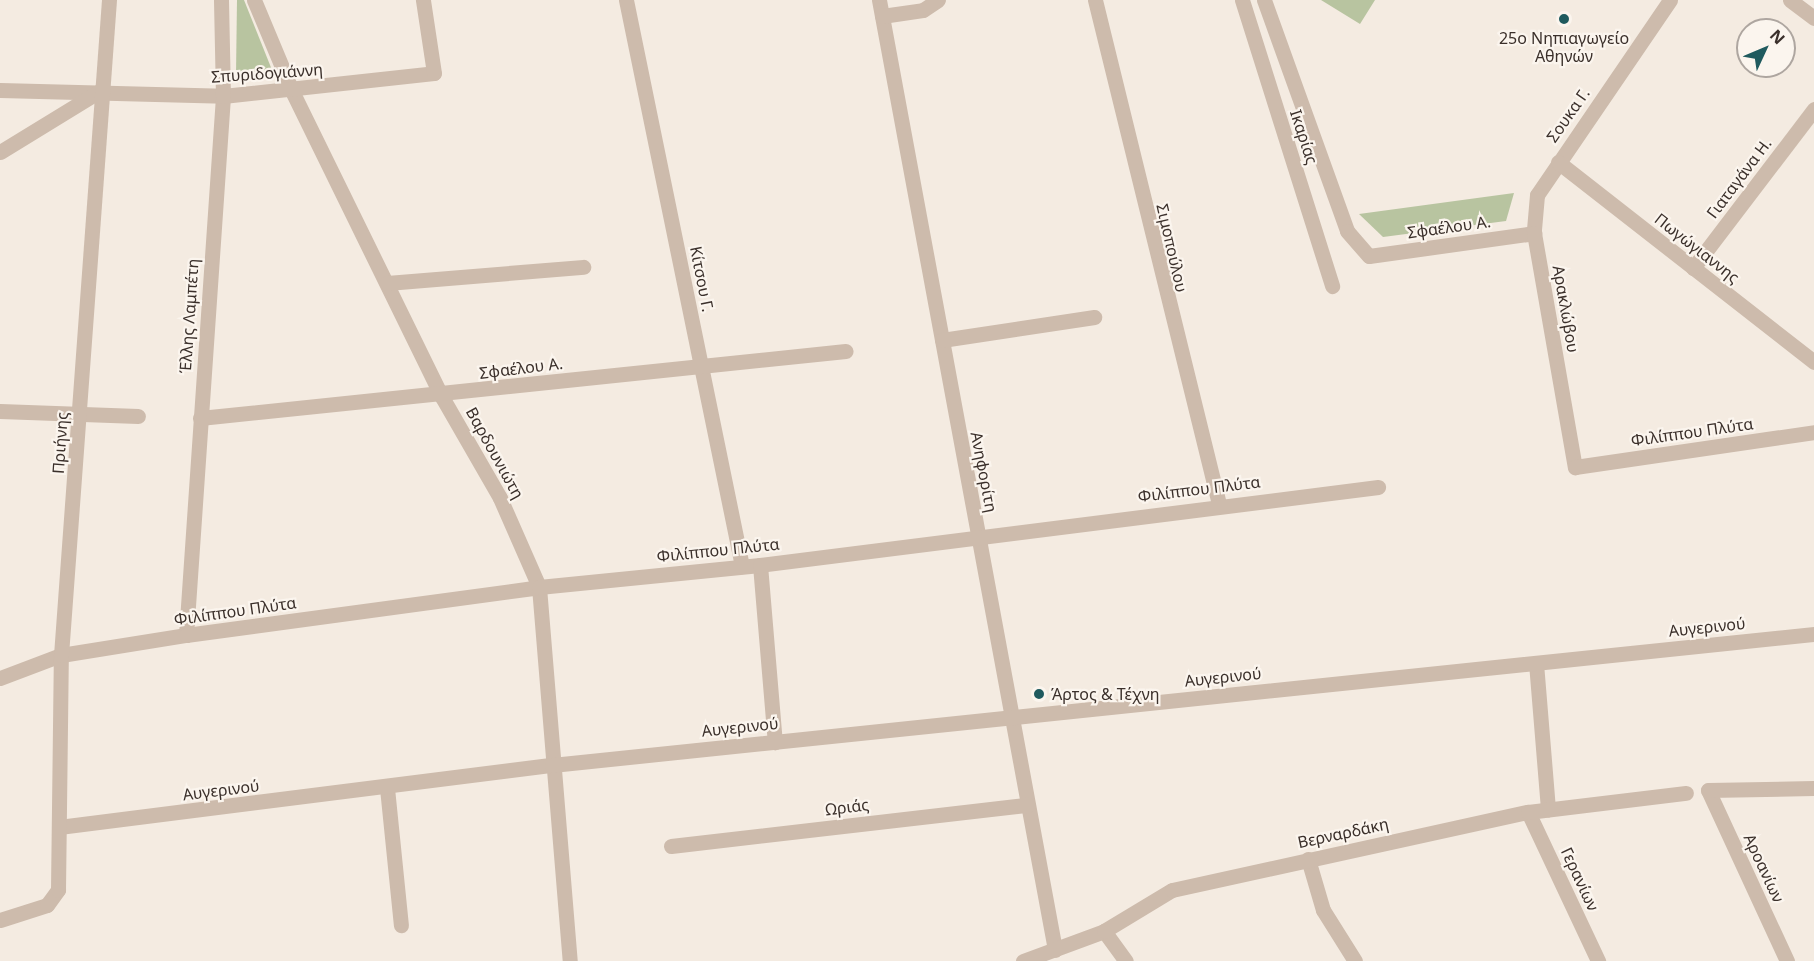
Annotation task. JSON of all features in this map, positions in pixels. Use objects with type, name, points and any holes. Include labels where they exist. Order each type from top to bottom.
[{"type":"street","name":"Πριήνης","points":[[0,920],[47,905],[58,890],[61,656],[109,0]]},
{"type":"street","name":"Έλλης Λαμπέτη","points":[[186,635],[223,96],[221,0]]},
{"type":"street","name":"Βαρδουνιώτη","points":[[254,0],[292,91],[442,397],[500,498],[539,586],[570,961]]},
{"type":"street","name":"Σπυριδογιάννη","points":[[0,90],[101,90],[223,96],[292,91],[434,73],[423,0]]},
{"type":"street","name":"Κίτσου Γ.","points":[[626,0],[742,566]]},
{"type":"street","name":"Ανηφορίτη","points":[[879,0],[1055,951]]},
{"type":"street","points":[[882,16],[923,10],[938,0]]},
{"type":"street","name":"Σιμοπούλου","points":[[1095,0],[1219,504]]},
{"type":"street","name":"Ικαρίας","points":[[1242,0],[1332,286]]},
{"type":"street","name":"Ικαρίας","points":[[1264,0],[1347,231],[1369,256]]},
{"type":"street","name":"Σουκα Γ.","points":[[1558,162],[1670,0]]},
{"type":"street","points":[[1790,0],[1814,18]]},
{"type":"street","points":[[0,152],[101,90]]},
{"type":"street","name":"Γιαταγάνα Η.","points":[[1694,268],[1814,109]]},
{"type":"street","name":"Αρακλώβου","points":[[1558,162],[1537,195],[1534,233],[1575,467]]},
{"type":"street","name":"Πωγώγιαννης","points":[[1558,162],[1814,362]]},
{"type":"street","name":"Σφαέλου Α.","points":[[1369,256],[1534,233]]},
{"type":"street","points":[[387,283],[583,267]]},
{"type":"street","points":[[942,340],[1094,317]]},
{"type":"street","name":"Σφαέλου Α.","points":[[200,417],[442,397],[701,364],[846,351]]},
{"type":"street","points":[[0,411],[138,417]]},
{"type":"street","name":"Φιλίππου Πλύτα","points":[[1575,467],[1814,432]]},
{"type":"street","name":"Φιλίππου Πλύτα","points":[[0,678],[61,656],[186,635],[539,586],[760,565],[1219,504],[1378,487]]},
{"type":"street","points":[[760,565],[775,742]]},
{"type":"street","name":"Αυγερινού","points":[[59,827],[387,788],[552,765],[1814,634]]},
{"type":"street","points":[[1536,663],[1548,810]]},
{"type":"street","points":[[387,788],[401,925]]},
{"type":"street","name":"Αροανίων","points":[[1787,961],[1708,790],[1814,788]]},
{"type":"street","name":"Βερναρδάκη","points":[[1023,961],[1104,931],[1172,890],[1528,812],[1686,793]]},
{"type":"street","name":"Ωριάς","points":[[671,846],[1028,805]]},
{"type":"street","name":"Γερανίων","points":[[1528,812],[1598,961]]},
{"type":"street","points":[[1308,859],[1323,910],[1355,961]]},
{"type":"street","points":[[1104,931],[1126,961]]},
{"type":"green space","points":[[237,0],[244,0],[272,70],[236,74]]},
{"type":"green space","points":[[1321,0],[1375,0],[1360,24]]},
{"type":"green space","points":[[1514,193],[1506,221],[1383,237],[1359,214]]},
{"type":"place","name":"25ο Νηπιαγωγείο Αθηνών","points":[[1564,19]]},
{"type":"place","name":"Άρτος & Τέχνη","points":[[1039,694]]}]
